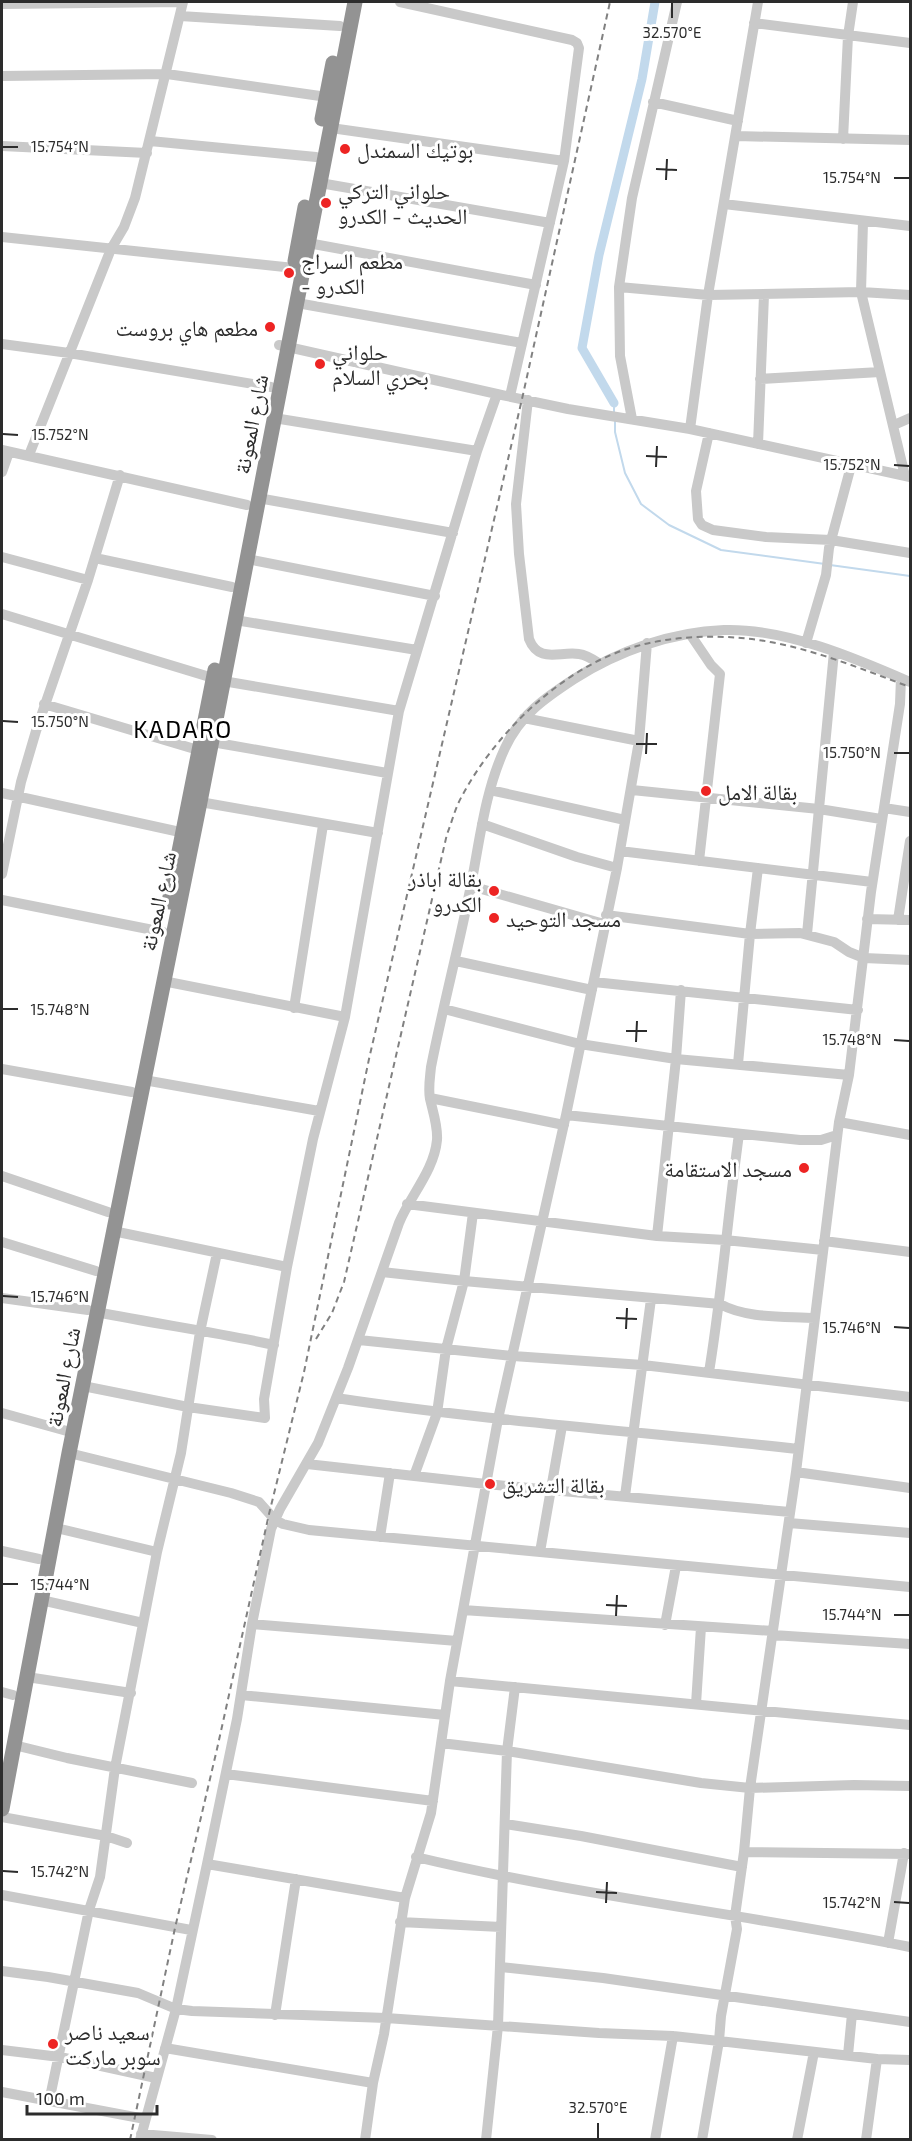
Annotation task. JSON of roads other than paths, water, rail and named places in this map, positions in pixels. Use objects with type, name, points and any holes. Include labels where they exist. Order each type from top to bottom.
[{"type":"highway","name":"شارع المعونة","points":[[2,1809],[27,1677],[39,1559],[83,1386],[96,1271],[163,932],[187,834],[205,746],[223,655],[232,587],[274,418],[294,267],[345,2]]},
{"type":"highway","name":"شارع المعونة","points":[[223,655],[235,620],[247,559],[252,501],[271,387],[297,303],[356,2]]},
{"type":"highway","name":"شارع المعونة","points":[[2,1757],[7,1693],[41,1600],[56,1528],[69,1453],[70,1431],[93,1311],[113,1231],[144,1080],[187,834],[200,802],[205,746]]},
{"type":"street","points":[[2,4],[183,2],[135,198],[124,227],[111,249],[29,455]]},
{"type":"street","points":[[400,2],[577,43],[579,48],[564,160],[510,396]]},
{"type":"street","points":[[627,418],[620,356],[619,287],[632,198],[677,2]]},
{"type":"street","points":[[690,429],[708,295],[758,2]]},
{"type":"street","points":[[843,139],[848,36],[853,2]]},
{"type":"street","points":[[180,16],[340,26]]},
{"type":"street","points":[[754,23],[910,43]]},
{"type":"street","points":[[2,76],[166,74],[327,97]]},
{"type":"street","points":[[653,102],[738,121]]},
{"type":"street","points":[[331,128],[564,160]]},
{"type":"street","points":[[736,136],[910,140]]},
{"type":"street","points":[[150,141],[316,157]]},
{"type":"street","points":[[2,146],[147,153]]},
{"type":"street","points":[[320,183],[550,223]]},
{"type":"street","points":[[724,204],[910,226]]},
{"type":"street","points":[[283,346],[497,394],[690,429],[908,477],[861,292],[863,222]]},
{"type":"street","points":[[2,237],[294,267]]},
{"type":"street","points":[[308,243],[536,285]]},
{"type":"street","points":[[619,287],[708,295],[861,292],[910,295]]},
{"type":"street","points":[[758,444],[764,295]]},
{"type":"street","points":[[297,303],[522,343]]},
{"type":"street","points":[[2,344],[271,387]]},
{"type":"street","points":[[760,379],[880,372]]},
{"type":"street","points":[[83,1386],[188,1407],[265,1419],[264,1399],[287,1267],[319,1111],[345,1017],[399,711],[477,451],[497,394]]},
{"type":"street","points":[[528,400],[516,504],[519,554],[529,639],[532,647],[538,653],[579,654],[600,664]]},
{"type":"street","points":[[274,418],[477,451]]},
{"type":"street","points":[[894,425],[910,418]]},
{"type":"street","points":[[709,433],[696,490],[696,511],[699,523],[714,530],[910,553]]},
{"type":"street","points":[[2,472],[5,451],[252,501],[453,533]]},
{"type":"street","points":[[806,643],[826,574],[830,544],[851,466]]},
{"type":"street","points":[[2,874],[18,796],[44,705],[88,580],[120,475]]},
{"type":"street","points":[[2,557],[88,580]]},
{"type":"street","points":[[95,558],[232,587]]},
{"type":"street","points":[[247,559],[435,596]]},
{"type":"street","points":[[2,614],[218,680],[399,711]]},
{"type":"street","points":[[235,620],[417,650]]},
{"type":"street","points":[[212,2139],[141,2137],[176,2009],[226,1774],[264,1558],[274,1520],[307,1464],[336,1398],[359,1340],[406,1204],[424,1178],[435,1150],[437,1138],[430,1098],[430,1067],[456,962],[490,790],[505,746],[524,718],[540,701],[600,664],[647,643],[723,630],[806,643],[906,680],[872,882],[849,1075],[838,1122],[790,1518],[750,1788],[735,1916],[737,1929],[702,2139]]},
{"type":"street","points":[[690,634],[720,674],[699,861]]},
{"type":"street","points":[[365,2139],[400,1922],[433,1801],[450,1681],[498,1419],[565,1120],[632,790],[639,741],[647,643]]},
{"type":"street","points":[[807,934],[834,652]]},
{"type":"street","points":[[44,705],[205,746],[387,773]]},
{"type":"street","points":[[524,718],[639,741]]},
{"type":"street","points":[[490,790],[625,820]]},
{"type":"street","points":[[632,790],[819,809],[882,813],[910,812]]},
{"type":"street","points":[[2,793],[187,834]]},
{"type":"street","points":[[200,802],[378,833]]},
{"type":"street","points":[[482,824],[577,857],[617,868]]},
{"type":"street","points":[[294,1008],[323,825]]},
{"type":"street","points":[[898,920],[910,841]]},
{"type":"street","points":[[620,850],[872,882]]},
{"type":"street","points":[[738,1064],[758,868]]},
{"type":"street","points":[[471,886],[605,920],[750,934],[792,932],[834,942],[864,958],[910,960]]},
{"type":"street","points":[[2,900],[163,932]]},
{"type":"street","points":[[867,919],[910,920]]},
{"type":"street","points":[[456,962],[593,986],[681,990],[858,1010]]},
{"type":"street","points":[[163,981],[345,1017]]},
{"type":"street","points":[[657,1236],[681,990]]},
{"type":"street","points":[[444,1009],[580,1044],[676,1059],[849,1075]]},
{"type":"street","points":[[2,1069],[132,1092]]},
{"type":"street","points":[[144,1080],[319,1111]]},
{"type":"street","points":[[430,1098],[565,1120],[669,1126],[800,1140],[821,1140],[837,1136]]},
{"type":"street","points":[[838,1122],[910,1135]]},
{"type":"street","points":[[709,1372],[720,1304],[725,1240],[739,1134]]},
{"type":"street","points":[[2,1176],[108,1212]]},
{"type":"street","points":[[406,1204],[657,1236],[910,1252]]},
{"type":"street","points":[[414,1476],[437,1413],[446,1349],[464,1281],[473,1214]]},
{"type":"street","points":[[113,1231],[287,1267]]},
{"type":"street","points":[[2,1242],[96,1271]]},
{"type":"street","points":[[50,2102],[89,1910],[100,1877],[116,1768],[143,1623],[175,1479],[200,1332],[217,1253]]},
{"type":"street","points":[[382,1272],[720,1304],[735,1310],[760,1315],[815,1318]]},
{"type":"street","points":[[2,1298],[93,1311],[200,1332],[231,1335],[274,1345]]},
{"type":"street","points":[[625,1496],[651,1299]]},
{"type":"street","points":[[359,1340],[513,1356],[643,1365],[806,1386],[910,1396],[910,1385]]},
{"type":"street","points":[[336,1398],[437,1413],[798,1449]]},
{"type":"street","points":[[2,1413],[70,1431]]},
{"type":"street","points":[[540,1552],[562,1426]]},
{"type":"street","points":[[69,1453],[175,1479],[259,1503],[274,1520],[309,1530],[910,1587]]},
{"type":"street","points":[[307,1464],[486,1484],[625,1496],[910,1533]]},
{"type":"street","points":[[796,1472],[910,1488]]},
{"type":"street","points":[[380,1537],[390,1473]]},
{"type":"street","points":[[56,1528],[157,1552]]},
{"type":"street","points":[[2,1551],[39,1559]]},
{"type":"street","points":[[665,1625],[676,1566]]},
{"type":"street","points":[[41,1600],[143,1623]]},
{"type":"street","points":[[463,1610],[910,1644]]},
{"type":"street","points":[[252,1624],[457,1641]]},
{"type":"street","points":[[696,1704],[701,1627]]},
{"type":"street","points":[[27,1677],[131,1693]]},
{"type":"street","points":[[450,1681],[910,1725]]},
{"type":"street","points":[[486,2139],[498,2026],[507,1751],[515,1686]]},
{"type":"street","points":[[241,1695],[445,1715]]},
{"type":"street","points":[[441,1743],[507,1751],[701,1783],[750,1788],[910,1786]]},
{"type":"street","points":[[14,1745],[192,1784]]},
{"type":"street","points":[[226,1774],[433,1801]]},
{"type":"street","points":[[2,1817],[106,1836],[127,1843]]},
{"type":"street","points":[[506,1824],[742,1867]]},
{"type":"street","points":[[744,1852],[907,1853],[888,1943]]},
{"type":"street","points":[[416,1857],[502,1877],[910,1947]]},
{"type":"street","points":[[207,1864],[405,1898]]},
{"type":"street","points":[[275,2015],[296,1879]]},
{"type":"street","points":[[2,1894],[191,1930]]},
{"type":"street","points":[[400,1922],[501,1927]]},
{"type":"street","points":[[501,1966],[603,1978],[910,2022]]},
{"type":"street","points":[[2,1971],[74,1981],[138,1994],[176,2009],[210,2013],[386,2018],[673,2036],[877,2059],[910,2060]]},
{"type":"street","points":[[848,2055],[852,2014]]},
{"type":"street","points":[[655,2139],[673,2036]]},
{"type":"street","points":[[165,2048],[373,2083]]},
{"type":"street","points":[[2,2050],[60,2057],[156,2078]]},
{"type":"street","points":[[797,2139],[814,2052]]},
{"type":"street","points":[[866,2139],[877,2059]]},
{"type":"street","points":[[2,2092],[145,2119]]},
{"type":"waterway","points":[[614,403],[582,348],[599,255],[642,79],[655,2]]},
{"type":"waterway","points":[[614,403],[614,412]]},
{"type":"waterway","points":[[615,421],[615,432],[625,473],[641,504],[669,525],[721,550],[825,564]]},
{"type":"waterway","points":[[830,565],[910,576]]},
{"type":"railway","points":[[130,2140],[175,1928],[269,1514],[304,1372],[369,1059],[522,399],[610,2]]},
{"type":"railway","points":[[316,1339],[332,1313],[344,1282],[447,834],[460,801],[476,772],[513,725],[535,704],[584,668],[610,655],[637,646],[675,639],[728,637],[785,645],[848,664],[910,687]]},
{"type":"place","name":"بوتيك السمندل","points":[[345,149]]},
{"type":"place","name":"حلواني التركي الحديث - الكدرو","points":[[326,203]]},
{"type":"place","name":"مطعم السراج - الكدرو","points":[[289,273]]},
{"type":"place","name":"مطعم هاي بروست","points":[[270,327]]},
{"type":"place","name":"حلواني بحري السلام","points":[[320,364]]},
{"type":"place","name":"بقالة الامل","points":[[706,791]]},
{"type":"place","name":"بقالة اباذر الكدرو","points":[[494,891]]},
{"type":"place","name":"مسجد التوحيد","points":[[494,918]]},
{"type":"place","name":"مسجد الاستقامة","points":[[804,1168]]},
{"type":"place","name":"بقالة التشريق","points":[[490,1484]]},
{"type":"place","name":"سعيد ناصر سوبر ماركت","points":[[53,2044]]},
{"type":"district","name":"KADARO","points":[[183,728]]}]
